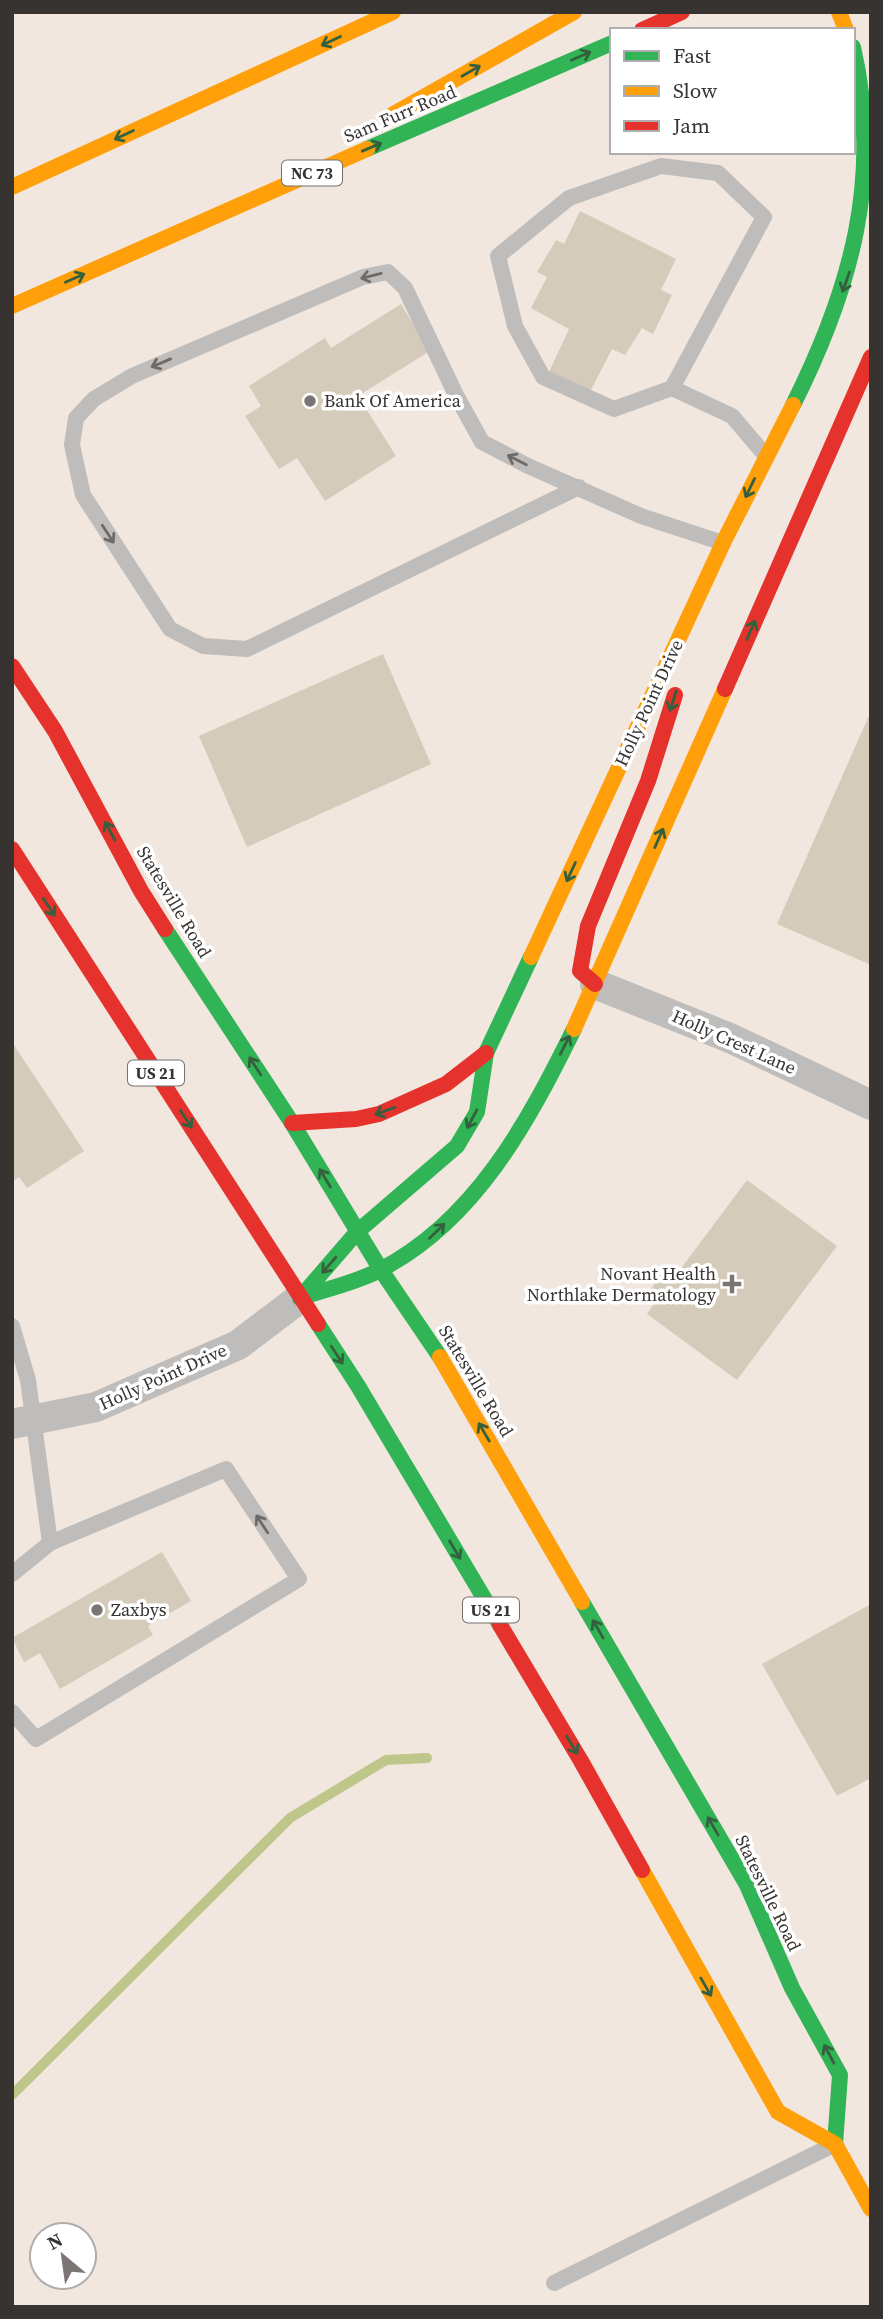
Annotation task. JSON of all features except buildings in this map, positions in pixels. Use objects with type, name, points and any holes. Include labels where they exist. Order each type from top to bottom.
[{"type":"main road","points":[[12,187],[393,12]]},
{"type":"main road","points":[[376,125],[574,12]]},
{"type":"main road","points":[[646,28],[682,12]]},
{"type":"main road","name":"Sam Furr Road","points":[[12,306],[610,44]]},
{"type":"main road","name":"Holly Point Drive","points":[[300,1298],[357,1232],[457,1146],[477,1112],[486,1053],[723,543],[832,320],[860,239],[870,180],[868,110],[855,55]]},
{"type":"main road","points":[[219,213],[352,138]]},
{"type":"main road","name":"Holly Point Drive","points":[[300,1298],[381,1270],[432,1237],[483,1183],[522,1128],[595,984],[871,357]]},
{"type":"main road","points":[[688,655],[723,543]]},
{"type":"main road","name":"Statesville Road","points":[[12,666],[55,731],[141,891],[292,1123],[381,1270],[441,1359],[747,1885],[793,1988],[840,2075],[835,2144]]},
{"type":"main road","points":[[595,984],[580,971],[588,926],[648,781],[680,680]]},
{"type":"main road","name":"US 21","points":[[12,849],[358,1386],[581,1761],[778,2112],[835,2144]]},
{"type":"main road","points":[[292,1123],[356,1119],[379,1114],[446,1084],[486,1053]]},
{"type":"main road","points":[[835,2144],[871,2209]]},
{"type":"street","name":"Holly Crest Lane","points":[[595,984],[730,1038],[871,1105]]},
{"type":"street","name":"Holly Point Drive","points":[[23,1423],[96,1407],[238,1345],[300,1298]]},
{"type":"lane","points":[[672,388],[764,217],[718,173],[661,166],[569,198],[498,256],[515,326],[543,377],[614,409],[672,388],[732,416],[766,456]]},
{"type":"lane","points":[[579,487],[247,649],[203,646],[170,629],[83,495],[72,445],[76,418],[94,399],[132,376],[363,277],[388,272],[405,288],[457,397],[482,442],[526,465],[579,487],[642,516],[723,543]]},
{"type":"lane","points":[[12,1326],[28,1380],[23,1423],[50,1543]]},
{"type":"lane","points":[[12,1574],[50,1543],[226,1469],[299,1579],[36,1739],[12,1712]]},
{"type":"lane","points":[[554,2283],[835,2144]]},
{"type":"shaded area","points":[[12,12],[871,12],[871,2307],[12,2307]]},
{"type":"waterway","points":[[12,2095],[290,1818],[386,1760],[427,1758]]},
{"type":"traffic: fast","points":[[367,149],[610,44]]},
{"type":"traffic: fast","points":[[793,405],[831,318],[856,231],[864,141],[855,59]]},
{"type":"traffic: fast","points":[[165,929],[292,1123],[381,1270],[440,1357]]},
{"type":"traffic: fast","points":[[300,1298],[357,1232],[457,1146],[477,1112],[486,1053],[531,957]]},
{"type":"traffic: fast","points":[[302,1297],[378,1271],[443,1226],[471,1197],[517,1134],[574,1029]]},
{"type":"traffic: fast","points":[[318,1324],[358,1386],[500,1625]]},
{"type":"traffic: fast","points":[[582,1602],[747,1885],[792,1988],[840,2075],[835,2144]]},
{"type":"traffic: slow","points":[[12,187],[393,12]]},
{"type":"traffic: slow","points":[[392,115],[574,12]]},
{"type":"traffic: slow","points":[[839,12],[845,28]]},
{"type":"traffic: slow","points":[[12,306],[367,149]]},
{"type":"traffic: slow","points":[[531,957],[724,541],[793,405]]},
{"type":"traffic: slow","points":[[574,1029],[725,689]]},
{"type":"traffic: slow","points":[[440,1357],[582,1602]]},
{"type":"traffic: slow","points":[[642,1870],[778,2112],[835,2144],[871,2209]]},
{"type":"traffic: jam","points":[[646,28],[682,12]]},
{"type":"traffic: jam","points":[[725,689],[871,357]]},
{"type":"traffic: jam","points":[[12,666],[55,731],[141,891],[165,929]]},
{"type":"traffic: jam","points":[[595,984],[580,971],[588,926],[648,781],[675,695]]},
{"type":"traffic: jam","points":[[12,849],[318,1324]]},
{"type":"traffic: jam","points":[[292,1123],[356,1119],[379,1114],[446,1084],[486,1053]]},
{"type":"traffic: jam","points":[[500,1625],[642,1870]]},
{"type":"place","name":"Bank Of America","points":[[310,401]]},
{"type":"place","name":"Novant Health Northlake Dermatology","points":[[732,1284]]},
{"type":"place","name":"Zaxbys","points":[[97,1610]]}]
